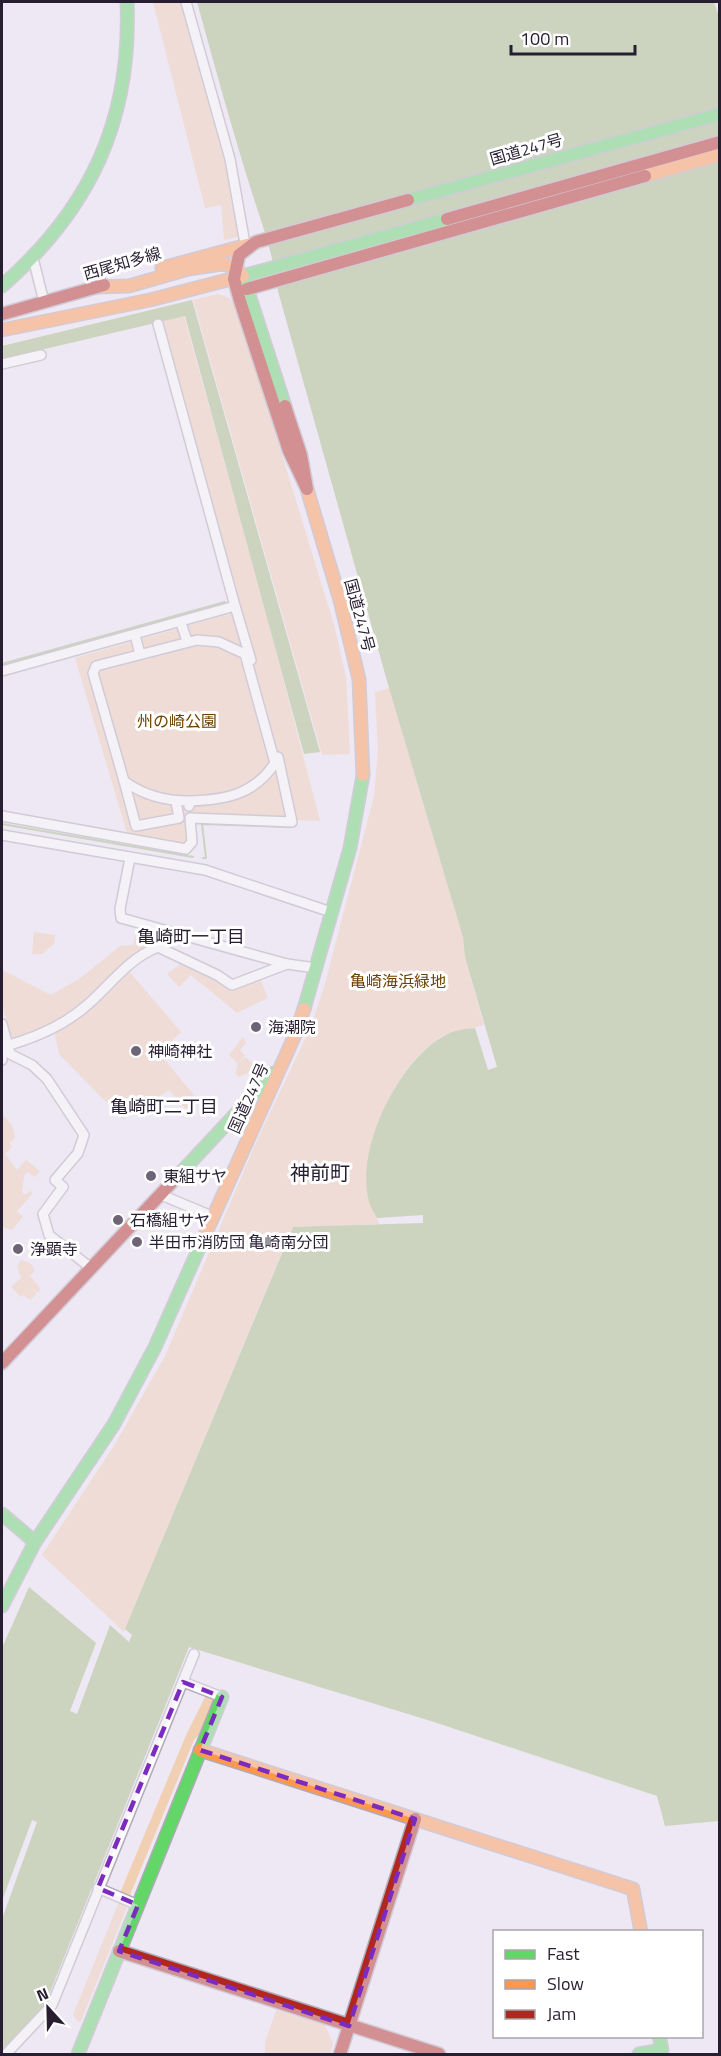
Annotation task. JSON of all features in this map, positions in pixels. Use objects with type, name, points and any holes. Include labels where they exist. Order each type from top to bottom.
[{"type":"main road","points":[[2,286],[33,258],[77,203],[102,154],[125,70],[127,2]]},
{"type":"main road","name":"国道247号","points":[[251,241],[720,114]]},
{"type":"main road","points":[[2,330],[150,300],[237,274],[265,270],[720,142]]},
{"type":"main road","points":[[247,289],[720,155]]},
{"type":"main road","points":[[237,274],[239,255],[251,241]]},
{"type":"main road","name":"西尾知多線","points":[[2,314],[251,241]]},
{"type":"main road","points":[[96,287],[104,290],[138,284],[216,264],[237,274]]},
{"type":"main road","name":"国道247号","points":[[2,1606],[35,1542],[128,1401],[155,1347],[300,1024],[360,798],[364,762],[363,727],[354,656],[307,489],[301,455],[247,289],[237,274]]},
{"type":"main road","name":"国道247号","points":[[237,274],[289,451],[307,489]]},
{"type":"main road","points":[[2,1363],[279,1068]]},
{"type":"main road","points":[[2,1514],[35,1542]]},
{"type":"main road","points":[[78,2055],[222,1697]]},
{"type":"main road","points":[[200,1750],[633,1889],[641,1930]]},
{"type":"main road","points":[[340,2055],[415,1819]]},
{"type":"main road","points":[[119,1951],[439,2055]]},
{"type":"main road","points":[[639,2055],[662,2052]]},
{"type":"street","points":[[186,2],[251,241]]},
{"type":"street","points":[[33,258],[44,302]]},
{"type":"street","points":[[2,816],[97,836],[186,849],[192,842],[190,818],[292,822],[276,748],[158,324]]},
{"type":"street","points":[[2,364],[41,355]]},
{"type":"street","points":[[2,671],[235,606]]},
{"type":"street","points":[[182,626],[187,641]]},
{"type":"street","points":[[136,639],[140,654]]},
{"type":"street","points":[[124,781],[144,793],[189,803],[227,798],[249,790],[263,779],[275,763],[245,654],[219,642],[187,641],[96,666],[93,673],[136,826],[179,818],[176,801]]},
{"type":"street","points":[[2,835],[205,870],[331,912]]},
{"type":"street","points":[[95,851],[97,836]]},
{"type":"street","points":[[129,858],[120,909],[121,918],[287,964],[316,968]]},
{"type":"street","points":[[4,1046],[54,1028],[69,1019],[87,1005],[128,963],[158,947],[232,985],[287,964]]},
{"type":"street","points":[[2,1024],[4,1046],[2,1060]]},
{"type":"street","points":[[4,1046],[10,1054],[32,1065],[47,1079],[84,1135],[78,1153],[55,1180],[63,1187],[43,1214],[49,1235],[91,1268]]},
{"type":"street","points":[[159,1194],[214,1217]]},
{"type":"street","points":[[6,2055],[52,2005],[194,1654]]},
{"type":"street","points":[[183,1682],[222,1697]]},
{"type":"street","points":[[98,1888],[138,1905]]},
{"type":"highlighted area","points":[[183,1682],[222,1697],[200,1750],[415,1819],[349,2026],[119,1951],[138,1905],[98,1888]]},
{"type":"green space","points":[[153,2],[181,2],[224,157],[238,237],[224,240],[221,205],[205,208]]},
{"type":"green space","points":[[218,294],[229,298],[237,308],[334,625],[346,677],[350,754],[322,755],[193,300]]},
{"type":"green space","name":"州の崎公園","points":[[184,316],[264,605],[320,821],[186,815],[188,836],[184,845],[128,836],[75,658],[240,611],[160,322]]},
{"type":"green space","name":"亀崎海浜緑地","points":[[389,688],[463,936],[465,957],[484,1025],[450,1033],[428,1047],[412,1063],[387,1103],[371,1148],[368,1170],[368,1190],[379,1224],[292,1228],[124,1632],[42,1555],[114,1446],[165,1356],[258,1138],[310,1029],[325,984],[374,796],[378,751],[375,692]]},
{"type":"green space","points":[[138,928],[171,939],[166,946],[148,949],[102,988],[61,1018],[24,1037],[11,1037],[2,1004],[2,970],[51,995],[82,977],[120,946],[133,945]]},
{"type":"green space","points":[[34,932],[55,935],[54,944],[42,954],[32,954]]},
{"type":"green space","points":[[183,962],[233,989],[260,979],[268,998],[237,1013],[191,975],[179,987],[167,974]]},
{"type":"green space","name":"神崎神社","points":[[128,970],[181,1032],[159,1053],[198,1100],[187,1110],[169,1090],[123,1119],[59,1054],[55,1034],[95,1005]]},
{"type":"green space","points":[[243,1037],[246,1043],[240,1050],[245,1056],[237,1064],[229,1055]]},
{"type":"green space","points":[[246,1057],[258,1069],[239,1077],[235,1073],[238,1064]]},
{"type":"green space","points":[[2,1114],[12,1125],[15,1138],[9,1143],[12,1147],[5,1154],[17,1170],[26,1160],[40,1171],[35,1177],[27,1172],[24,1176],[22,1192],[25,1195],[30,1191],[33,1193],[17,1211],[23,1217],[12,1230],[2,1227]]},
{"type":"green space","points":[[21,1260],[30,1263],[35,1270],[30,1276],[40,1288],[39,1293],[31,1288],[37,1293],[30,1300],[24,1295],[21,1297],[11,1287],[21,1278],[17,1266]]},
{"type":"green space","points":[[205,1697],[211,1697],[213,1701],[204,1729],[194,1740],[130,1895],[120,1893],[187,1733]]},
{"type":"green space","points":[[119,1902],[127,1907],[81,2021],[78,2022],[73,2015]]},
{"type":"green space","points":[[276,2010],[325,2025],[333,2044],[330,2054],[265,2054],[265,2043]]},
{"type":"shaded area","points":[[197,2],[714,2],[720,20],[719,1821],[665,1826],[657,1796],[431,1721],[189,1647],[44,2007],[2,2054],[2,1919],[37,1822],[32,1820],[2,1901],[2,1648],[29,1587],[96,1643],[70,1711],[77,1714],[110,1625],[129,1642],[132,1635],[125,1629],[293,1227],[423,1223],[423,1215],[377,1218],[370,1203],[366,1180],[368,1157],[374,1133],[384,1109],[396,1086],[411,1065],[427,1048],[452,1032],[475,1028],[488,1070],[497,1067],[465,957],[463,937],[389,688],[278,291],[268,244],[231,125]]},
{"type":"shaded area","points":[[192,300],[320,752],[304,754],[185,316],[2,359],[2,346]]},
{"type":"waterway","points":[[2,664],[225,602]]},
{"type":"waterway","points":[[2,824],[193,857]]},
{"type":"waterway","points":[[203,858],[206,858],[202,824],[290,827]]},
{"type":"traffic: fast","points":[[2,286],[33,257],[59,226],[82,193],[99,159],[113,123],[122,85],[127,45],[127,2]]},
{"type":"traffic: fast","points":[[408,200],[720,114]]},
{"type":"traffic: fast","points":[[285,406],[243,276],[447,219]]},
{"type":"traffic: fast","points":[[304,1009],[350,848],[363,775]]},
{"type":"traffic: fast","points":[[173,1181],[274,1073]]},
{"type":"traffic: fast","points":[[2,1606],[35,1542],[114,1424],[155,1347],[200,1246]]},
{"type":"traffic: fast","points":[[2,1514],[35,1542]]},
{"type":"traffic: fast","points":[[78,2054],[222,1697]]},
{"type":"traffic: fast","points":[[639,2054],[662,2050],[659,2038]]},
{"type":"traffic: slow","points":[[645,176],[720,155]]},
{"type":"traffic: slow","points":[[162,268],[251,244]]},
{"type":"traffic: slow","points":[[2,330],[150,300],[243,276],[233,266],[222,264],[188,269],[129,286],[96,287]]},
{"type":"traffic: slow","points":[[307,489],[340,600],[359,679],[363,775]]},
{"type":"traffic: slow","points":[[200,1246],[295,1035],[304,1009]]},
{"type":"traffic: slow","points":[[200,1750],[633,1889],[641,1930]]},
{"type":"traffic: jam","points":[[447,219],[720,142]]},
{"type":"traffic: jam","points":[[247,289],[645,176]]},
{"type":"traffic: jam","points":[[285,406],[301,455],[307,489],[289,451],[240,301],[234,279],[239,255],[256,242],[408,200]]},
{"type":"traffic: jam","points":[[2,314],[104,285]]},
{"type":"traffic: jam","points":[[2,1363],[173,1181]]},
{"type":"traffic: jam","points":[[340,2054],[415,1819]]},
{"type":"traffic: jam","points":[[119,1951],[439,2054]]},
{"type":"place","name":"海潮院","points":[[256,1027]]},
{"type":"place","name":"神崎神社","points":[[136,1051]]},
{"type":"place","name":"東組サヤ","points":[[151,1176]]},
{"type":"place","name":"石橋組サヤ","points":[[118,1220]]},
{"type":"place","name":"半田市消防団 亀崎南分団","points":[[137,1242]]},
{"type":"place","name":"浄顕寺","points":[[18,1249]]},
{"type":"district","name":"亀崎町一丁目","points":[[191,936]]},
{"type":"district","name":"亀崎町二丁目","points":[[164,1106]]},
{"type":"district","name":"神前町","points":[[320,1172]]}]
